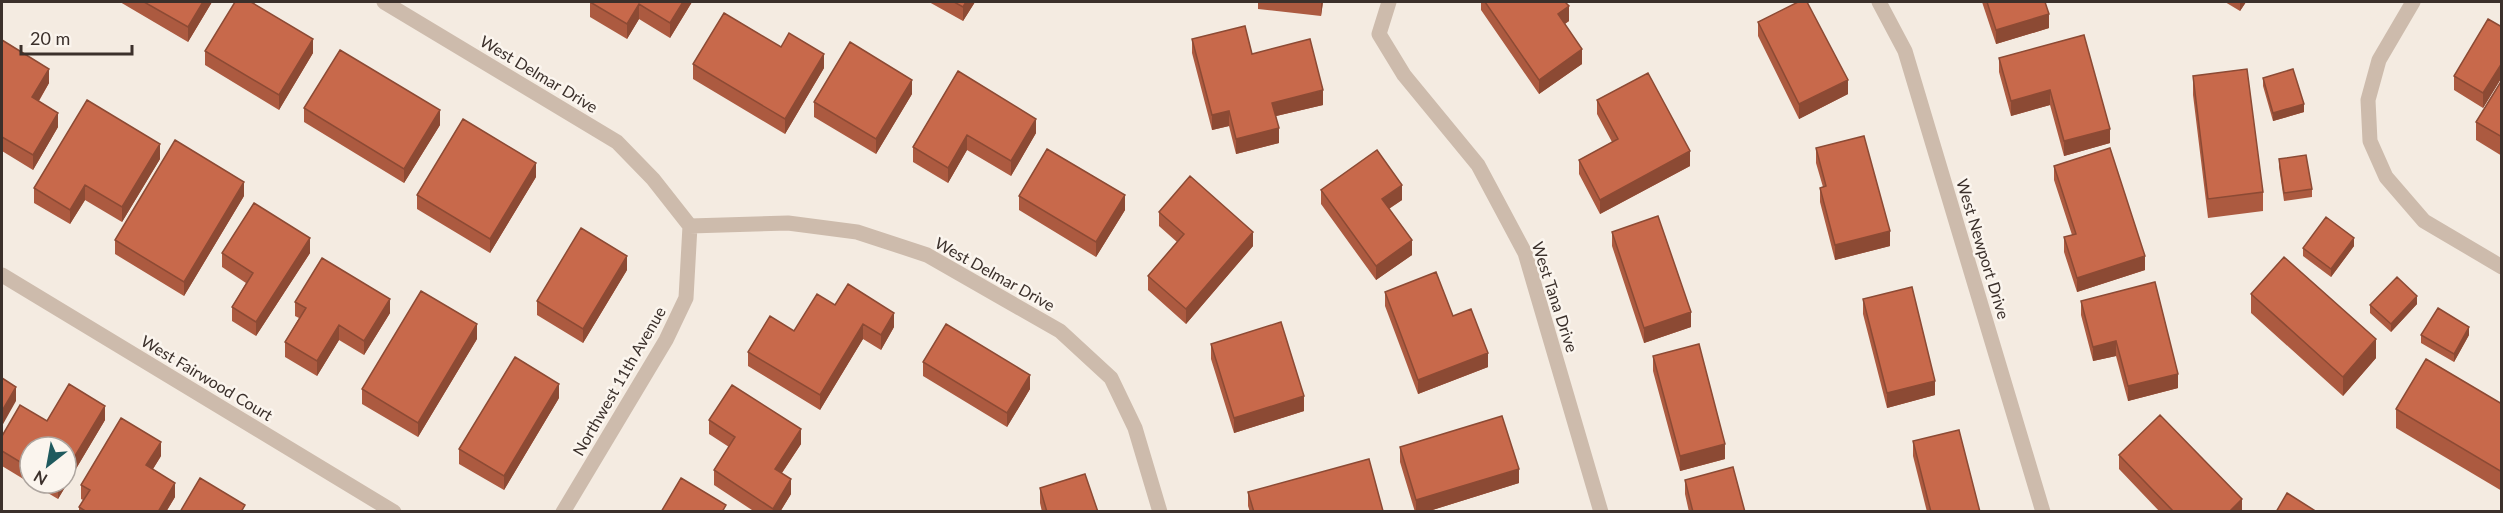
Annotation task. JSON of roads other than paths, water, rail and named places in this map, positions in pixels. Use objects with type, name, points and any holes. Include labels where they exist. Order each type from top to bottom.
[{"type":"street","name":"West Delmar Drive","points":[[384,2],[617,142],[653,179],[690,226],[788,223],[857,232],[927,255],[1060,331],[1111,378],[1135,428],[1160,512]]},
{"type":"street","name":"West Tana Drive","points":[[1389,2],[1379,34],[1404,75],[1478,165],[1525,253],[1601,512]]},
{"type":"street","name":"West Newport Drive","points":[[1879,2],[1905,51],[2043,512]]},
{"type":"street","points":[[2413,2],[2379,60],[2368,100],[2370,141],[2386,177],[2424,221],[2502,267]]},
{"type":"street","name":"Northwest 11th Avenue","points":[[563,512],[666,339],[686,298],[690,226]]},
{"type":"street","name":"West Fairwood Court","points":[[2,275],[394,512]]}]
